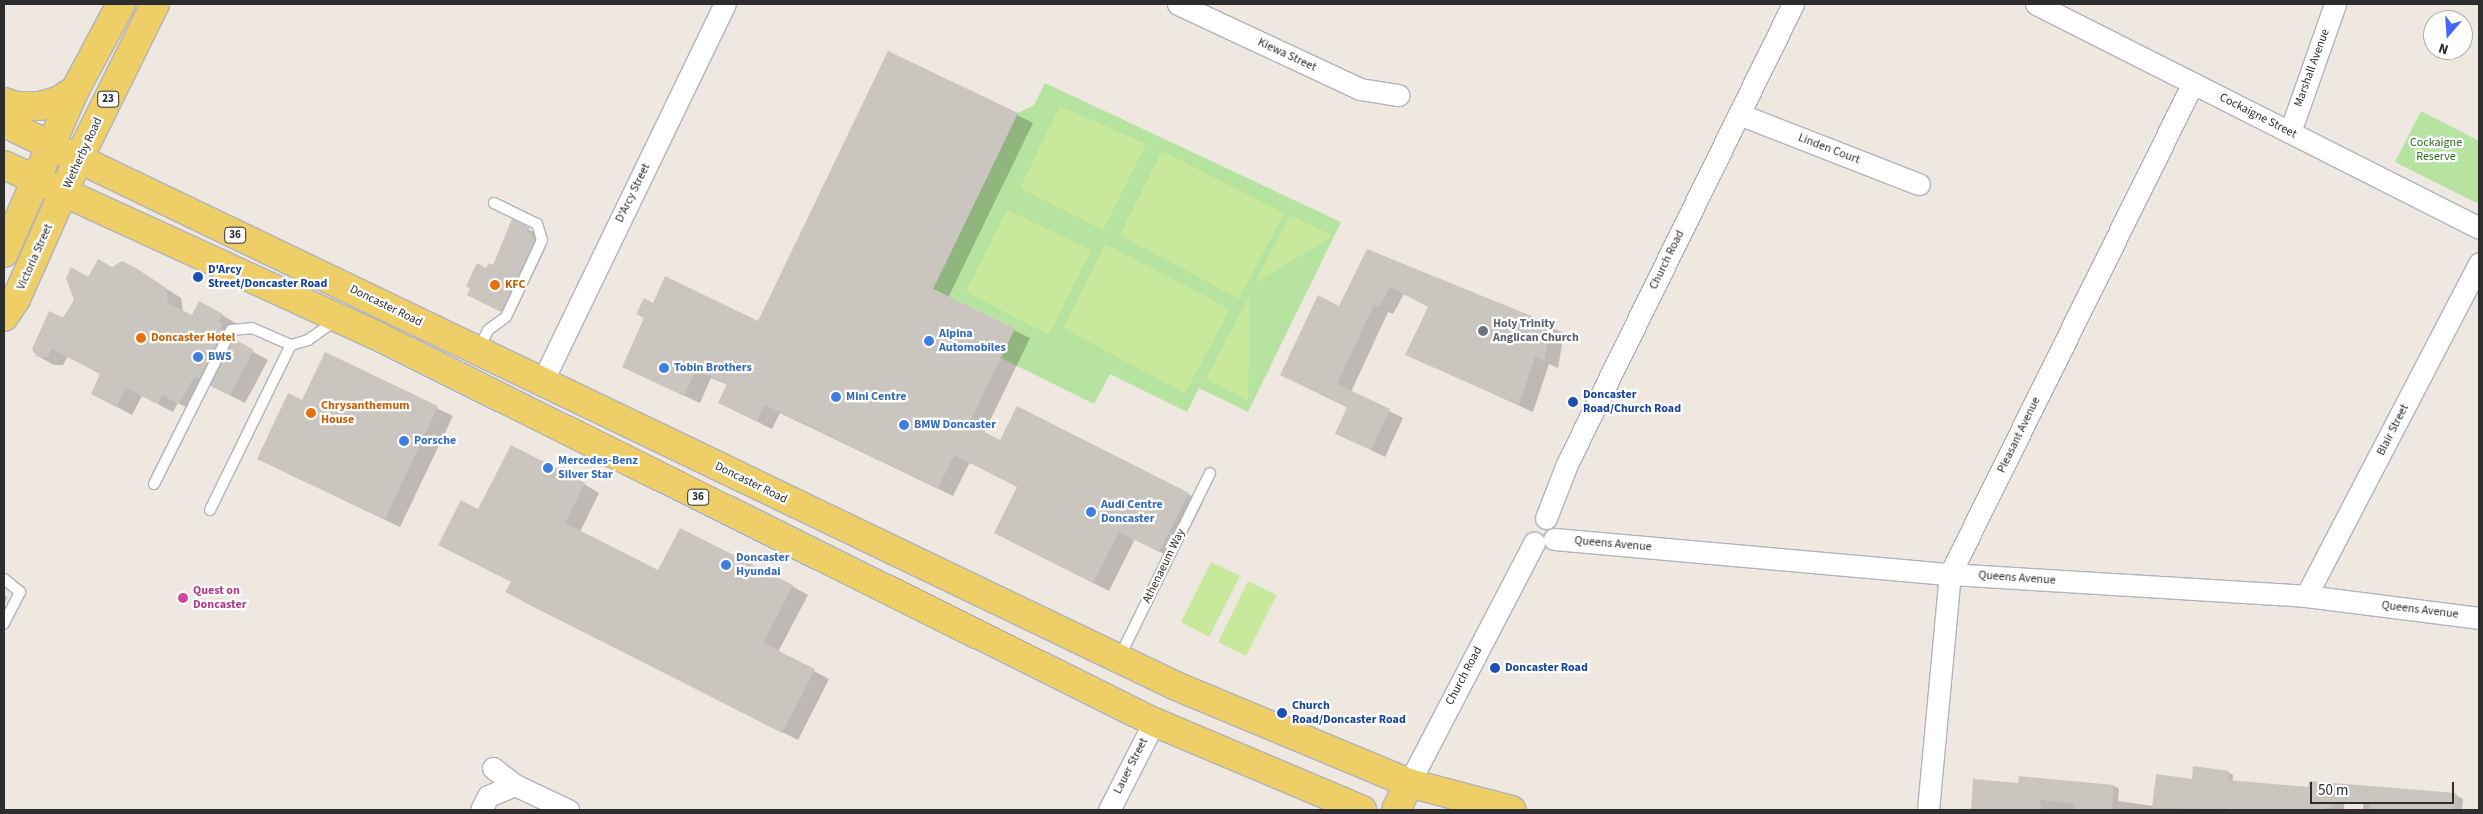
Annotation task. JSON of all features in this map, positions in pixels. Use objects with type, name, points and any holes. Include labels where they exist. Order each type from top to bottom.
[{"type":"main road","points":[[4,253],[75,90],[121,4]]},
{"type":"main road","name":"Wetherby Road","points":[[64,195],[78,160],[155,4]]},
{"type":"main road","points":[[4,102],[40,106],[58,101],[75,90]]},
{"type":"main road","name":"Doncaster Road","points":[[4,123],[1176,686],[1409,783],[1511,810]]},
{"type":"main road","name":"36","points":[[4,165],[35,182],[370,333],[939,618],[1154,722],[1362,810]]},
{"type":"main road","name":"Victoria Street","points":[[4,317],[16,299],[64,195]]},
{"type":"main road","points":[[370,333],[384,305]]},
{"type":"main road","points":[[939,618],[957,582]]},
{"type":"main road","name":"Church Road","points":[[1396,810],[1409,783]]},
{"type":"street","name":"D'Arcy Street","points":[[542,382],[724,4]]},
{"type":"street","name":"Kiewa Street","points":[[1178,4],[1360,89],[1399,94]]},
{"type":"street","name":"Church Road","points":[[1409,783],[1554,524],[1546,518],[1567,464],[1793,4]]},
{"type":"street","name":"Marshall Avenue","points":[[2290,132],[2335,4]]},
{"type":"street","name":"Cockaigne Street","points":[[2045,6],[2479,228]]},
{"type":"street","name":"Pleasant Avenue","points":[[1928,810],[1950,574],[2193,83]]},
{"type":"street","name":"Linden Court","points":[[1739,114],[1919,184]]},
{"type":"street","name":"Blair Street","points":[[2306,596],[2479,263]]},
{"type":"street","name":"Queens Avenue","points":[[1544,541],[1950,574],[2306,596],[2479,618]]},
{"type":"street","name":"Lauer Street","points":[[1109,810],[1154,722]]},
{"type":"street","points":[[492,768],[515,785],[568,810]]},
{"type":"street","points":[[481,810],[488,796],[515,785]]},
{"type":"lane","points":[[478,350],[488,330],[506,317],[542,240],[537,224],[494,203]]},
{"type":"lane","points":[[154,484],[231,330],[252,328],[291,345],[308,340],[338,318]]},
{"type":"lane","points":[[210,510],[291,345]]},
{"type":"lane","name":"Athenaeum Way","points":[[1118,659],[1210,473]]},
{"type":"lane","points":[[4,579],[20,592],[4,624]]},
{"type":"green space","points":[[1045,83],[1341,222],[1248,412],[1199,388],[1187,412],[1110,374],[1094,404],[1001,358],[1015,328],[933,289],[1018,113],[1034,105]]},
{"type":"green space","points":[[1060,106],[1146,144],[1103,230],[1020,188]]},
{"type":"green space","name":"Cockaigne Reserve","points":[[2421,111],[2479,141],[2479,204],[2395,162]]},
{"type":"green space","points":[[1162,151],[1284,213],[1239,299],[1120,235]]},
{"type":"green space","points":[[1007,210],[1091,250],[1049,335],[966,292]]},
{"type":"green space","points":[[1290,215],[1333,236],[1255,283]]},
{"type":"green space","points":[[1105,244],[1230,309],[1185,393],[1063,328]]},
{"type":"green space","points":[[1250,295],[1248,400],[1206,379]]},
{"type":"green space","points":[[1211,562],[1240,576],[1209,637],[1181,622]]},
{"type":"green space","points":[[1248,581],[1277,595],[1246,656],[1218,642]]},
{"type":"building","points":[[888,51],[1018,113],[933,289],[1015,328],[969,424],[1000,440],[1017,406],[1189,493],[1159,552],[1119,532],[1093,583],[994,533],[1017,487],[954,455],[938,488],[765,405],[757,421],[718,403],[727,384],[696,370],[684,396],[622,367],[644,318],[636,314],[644,298],[653,303],[665,276],[758,321]]},
{"type":"building","points":[[512,219],[530,228],[528,231],[535,240],[501,312],[467,295],[470,288],[466,286],[477,263],[486,268],[489,263],[493,265]]},
{"type":"building","points":[[1367,249],[1551,324],[1544,361],[1535,357],[1519,405],[1405,355],[1428,307],[1390,287],[1379,307],[1374,305],[1337,384],[1390,409],[1371,450],[1335,434],[1347,407],[1280,375],[1318,295],[1339,306]]},
{"type":"building","points":[[98,259],[112,267],[122,261],[136,268],[166,288],[168,303],[192,315],[199,301],[223,314],[218,322],[223,324],[219,332],[222,333],[199,379],[194,377],[179,404],[162,395],[158,404],[126,388],[116,407],[91,394],[100,374],[52,349],[47,357],[37,357],[32,349],[49,311],[64,318],[74,300],[66,278],[71,267],[88,277]]},
{"type":"building","points":[[234,339],[254,350],[230,395],[211,386]]},
{"type":"building","points":[[325,352],[438,406],[385,519],[257,459],[288,393],[302,400]]},
{"type":"building","points":[[511,445],[585,483],[565,523],[658,570],[680,528],[793,585],[763,643],[815,669],[782,733],[505,592],[511,582],[438,545],[461,500],[478,509]]},
{"type":"building","points":[[2193,766],[2229,771],[2228,780],[2308,787],[2309,781],[2456,793],[2454,810],[2382,810],[2371,809],[2371,804],[2333,802],[2332,808],[2326,807],[2325,810],[2152,808],[2156,774],[2192,779]]},
{"type":"building","points":[[2019,776],[2114,785],[2112,810],[2074,810],[2075,804],[2040,800],[2041,810],[1971,810],[1973,779],[2018,783]]},
{"type":"place","name":"D'Arcy Street/Doncaster Road","points":[[198,277]]},
{"type":"place","name":"KFC","points":[[495,285]]},
{"type":"place","name":"Holy Trinity Anglican Church","points":[[1483,331]]},
{"type":"place","name":"Doncaster Hotel","points":[[141,338]]},
{"type":"place","name":"Alpina Automobiles","points":[[929,341]]},
{"type":"place","name":"BWS","points":[[198,357]]},
{"type":"place","name":"Tobin Brothers","points":[[664,368]]},
{"type":"place","name":"Mini Centre","points":[[836,397]]},
{"type":"place","name":"Doncaster Road/Church Road","points":[[1573,402]]},
{"type":"place","name":"Chrysanthemum House","points":[[311,413]]},
{"type":"place","name":"BMW Doncaster","points":[[904,425]]},
{"type":"place","name":"Porsche","points":[[404,441]]},
{"type":"place","name":"Mercedes-Benz Silver Star","points":[[548,468]]},
{"type":"place","name":"Audi Centre Doncaster","points":[[1091,512]]},
{"type":"place","name":"Doncaster Hyundai","points":[[726,565]]},
{"type":"place","name":"Quest on Doncaster","points":[[183,598]]},
{"type":"place","name":"Doncaster Road","points":[[1495,668]]},
{"type":"place","name":"Church Road/Doncaster Road","points":[[1282,713]]}]
